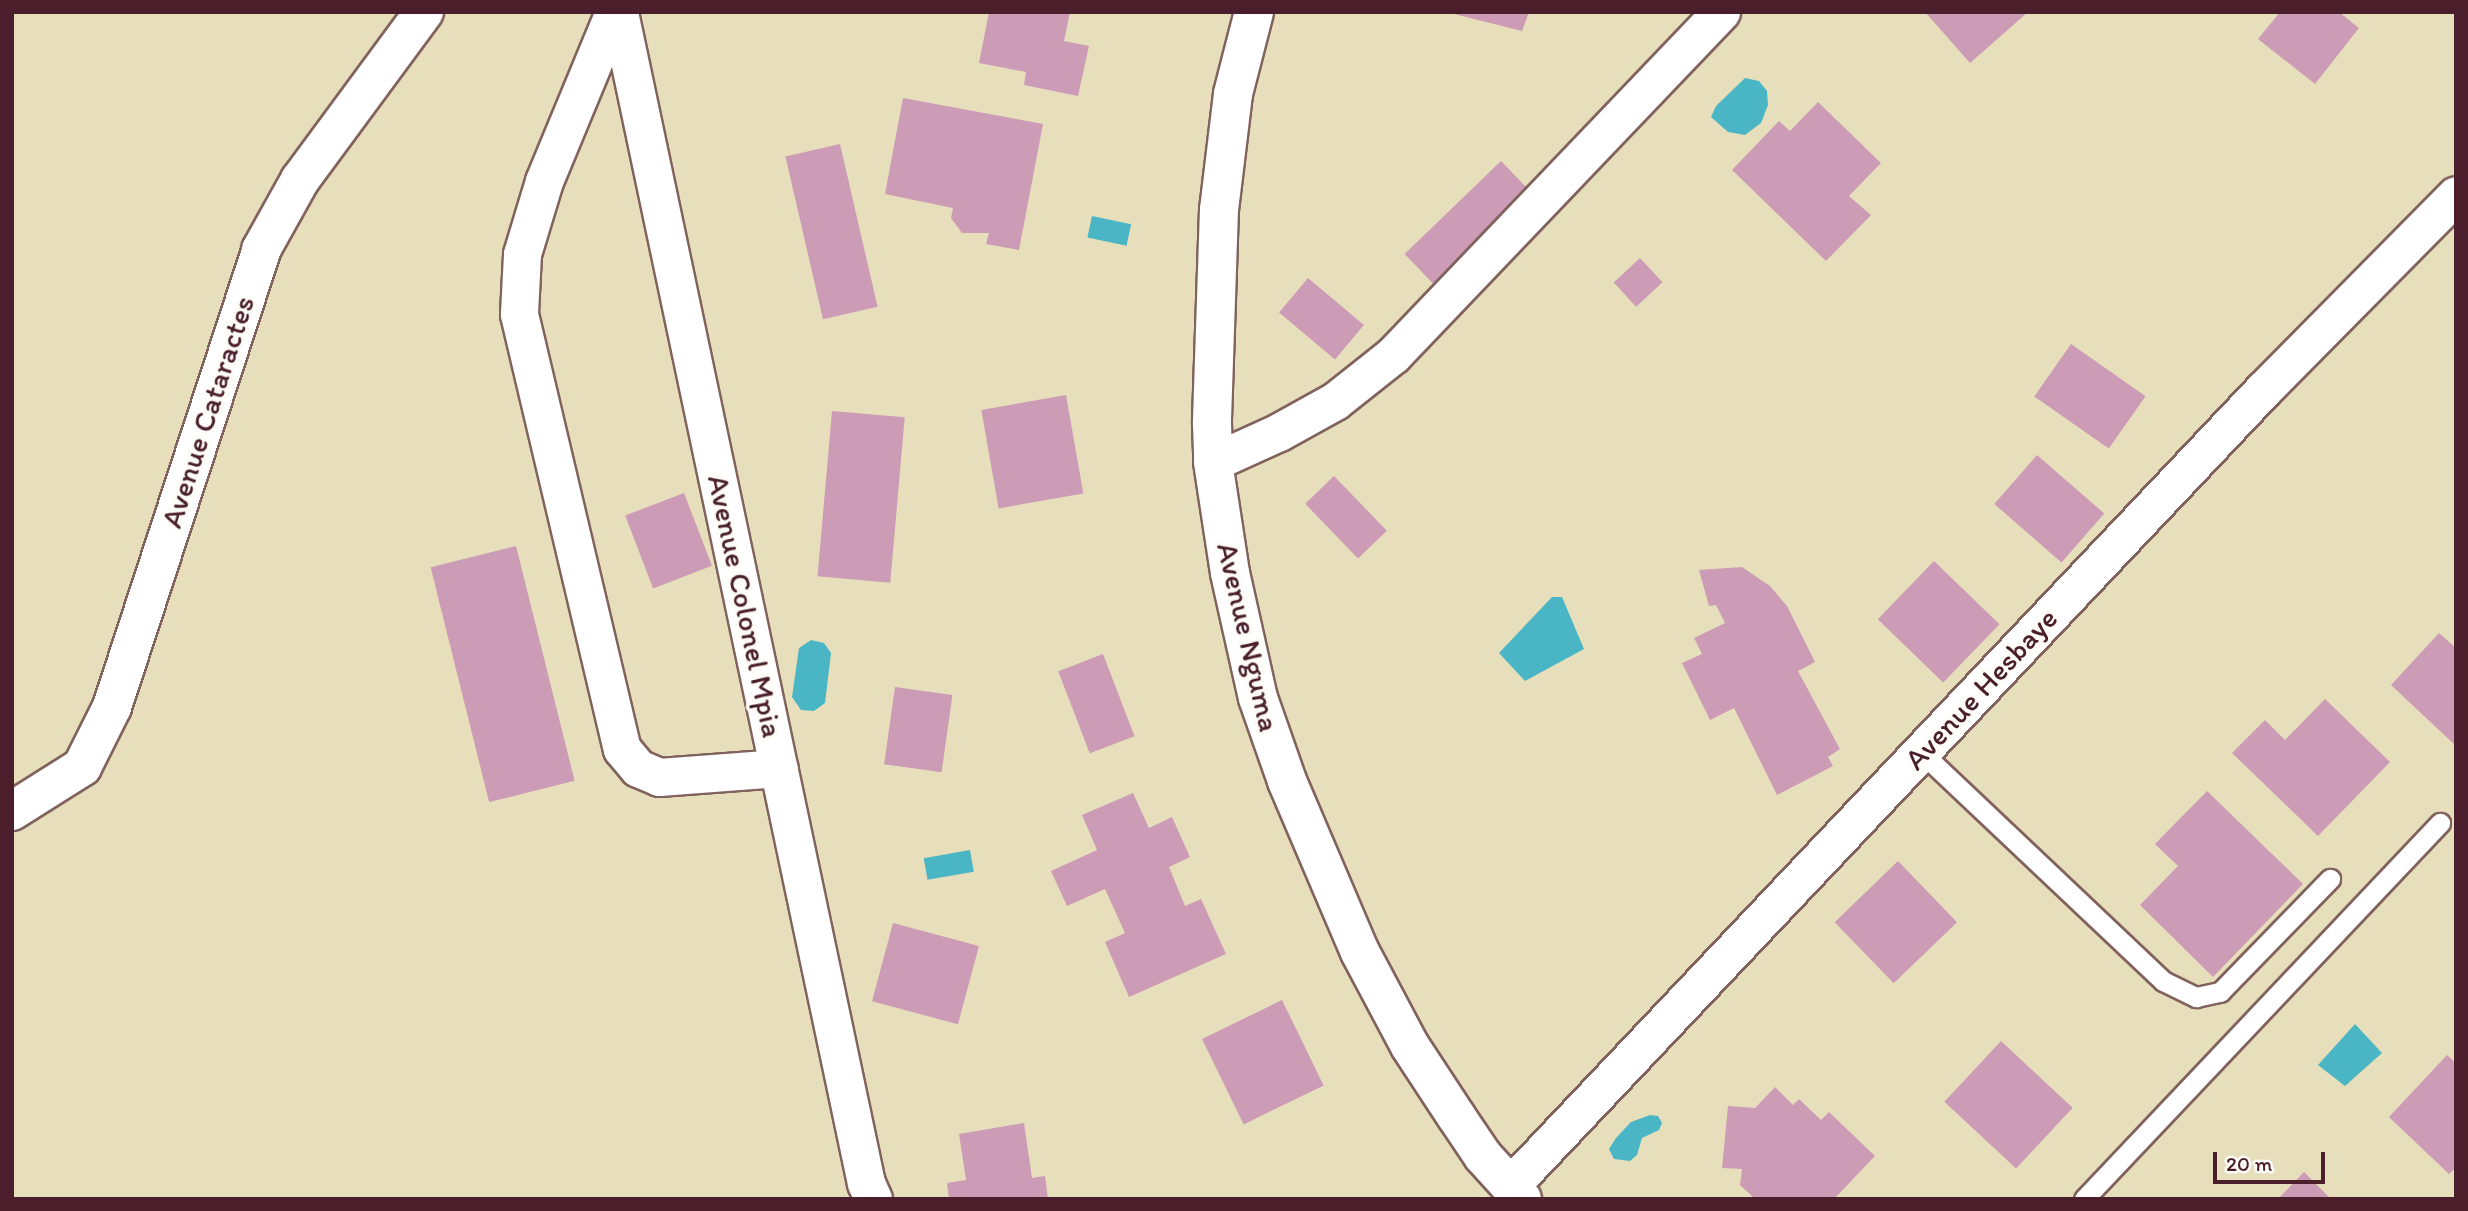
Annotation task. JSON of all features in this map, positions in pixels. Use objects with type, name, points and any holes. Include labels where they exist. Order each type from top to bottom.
[{"type":"main road","name":"Avenue Cataractes","points":[[12,811],[82,766],[112,707],[261,250],[300,180],[424,12]]},
{"type":"main road","name":"Avenue Nguma","points":[[1255,12],[1233,94],[1219,209],[1213,355],[1213,462],[1230,573],[1258,698],[1287,781],[1360,952],[1410,1046],[1483,1156],[1516,1192]]},
{"type":"street","name":"Avenue Colonel Mpia","points":[[617,12],[866,1182],[873,1199]]},
{"type":"street","points":[[617,12],[544,181],[522,254],[519,314],[622,749],[638,768],[659,777],[779,768]]},
{"type":"street","points":[[1213,462],[1279,432],[1335,401],[1393,355],[1721,12]]},
{"type":"street","name":"Avenue Hesbaye","points":[[1516,1192],[1921,752],[2263,390],[2456,195]]},
{"type":"lane","points":[[1921,752],[2163,981],[2196,997],[2220,992],[2330,878]]},
{"type":"lane","points":[[2084,1199],[2440,822]]},
{"type":"water","points":[[1745,78],[1759,81],[1767,91],[1768,105],[1761,123],[1745,135],[1728,132],[1711,117],[1716,106]]},
{"type":"water","points":[[1092,216],[1131,224],[1127,246],[1087,238]]},
{"type":"water","points":[[1552,597],[1562,597],[1584,649],[1525,681],[1499,653]]},
{"type":"water","points":[[811,640],[824,643],[831,653],[825,703],[814,711],[801,710],[792,697],[799,648]]},
{"type":"water","points":[[970,850],[974,872],[928,880],[924,858]]},
{"type":"water","points":[[2355,1024],[2382,1053],[2345,1086],[2318,1065]]},
{"type":"water","points":[[1650,1115],[1658,1116],[1662,1123],[1659,1130],[1642,1138],[1637,1155],[1630,1161],[1614,1159],[1609,1149],[1616,1138],[1631,1122]]},
{"type":"building","points":[[989,12],[1070,12],[1064,41],[1089,46],[1078,96],[1024,85],[1026,72],[979,63]]},
{"type":"building","points":[[1446,12],[1529,12],[1522,31]]},
{"type":"building","points":[[1925,12],[2028,12],[1970,63]]},
{"type":"building","points":[[2280,12],[2339,12],[2359,28],[2315,84],[2258,39]]},
{"type":"building","points":[[903,98],[1043,124],[1019,250],[986,244],[989,233],[962,233],[951,218],[953,208],[885,194]]},
{"type":"building","points":[[1818,102],[1881,163],[1849,196],[1871,215],[1826,261],[1732,170],[1779,121],[1790,131]]},
{"type":"building","points":[[840,144],[878,307],[823,319],[785,157]]},
{"type":"building","points":[[1501,161],[1533,194],[1437,287],[1405,254]]},
{"type":"building","points":[[1640,258],[1663,282],[1636,307],[1614,283]]},
{"type":"building","points":[[1308,278],[1364,325],[1335,359],[1279,312]]},
{"type":"building","points":[[2071,344],[2146,396],[2109,449],[2034,396]]},
{"type":"building","points":[[1066,395],[1083,493],[999,508],[981,410]]},
{"type":"building","points":[[832,411],[905,417],[890,583],[818,576]]},
{"type":"building","points":[[2037,455],[2104,513],[2062,562],[1994,504]]},
{"type":"building","points":[[1334,476],[1387,531],[1358,558],[1305,504]]},
{"type":"building","points":[[684,493],[712,566],[653,588],[625,516]]},
{"type":"building","points":[[516,546],[575,781],[489,802],[431,567]]},
{"type":"building","points":[[1934,561],[1999,624],[1943,682],[1878,619]]},
{"type":"building","points":[[1742,567],[1770,586],[1787,606],[1815,662],[1798,671],[1840,749],[1828,757],[1833,766],[1777,795],[1734,708],[1710,720],[1682,663],[1702,654],[1694,638],[1725,623],[1716,605],[1709,606],[1699,570]]},
{"type":"building","points":[[2439,633],[2456,648],[2456,746],[2391,685]]},
{"type":"building","points":[[1103,654],[1135,736],[1090,753],[1058,671]]},
{"type":"building","points":[[895,687],[952,695],[942,772],[884,764]]},
{"type":"building","points":[[2325,699],[2390,762],[2318,836],[2232,753],[2265,720],[2285,740]]},
{"type":"building","points":[[2207,791],[2303,884],[2213,977],[2140,905],[2178,866],[2155,844]]},
{"type":"building","points":[[1133,793],[1149,828],[1172,817],[1190,857],[1169,867],[1185,906],[1201,899],[1226,954],[1129,997],[1105,942],[1125,933],[1105,889],[1067,906],[1051,871],[1097,850],[1082,815]]},
{"type":"building","points":[[1898,861],[1957,922],[1894,983],[1835,922]]},
{"type":"building","points":[[893,923],[979,946],[958,1024],[872,1001]]},
{"type":"building","points":[[1282,1000],[1324,1085],[1244,1124],[1202,1039]]},
{"type":"building","points":[[2001,1041],[2073,1108],[2016,1169],[1944,1102]]},
{"type":"building","points":[[2447,1055],[2456,1063],[2456,1168],[2449,1174],[2389,1117]]},
{"type":"building","points":[[1775,1087],[1793,1105],[1799,1099],[1821,1120],[1829,1112],[1875,1156],[1834,1199],[1755,1199],[1740,1185],[1742,1169],[1722,1168],[1728,1106],[1755,1108]]},
{"type":"building","points":[[1024,1123],[1032,1178],[1045,1176],[1048,1199],[949,1199],[947,1183],[966,1180],[959,1134]]},
{"type":"building","points":[[2304,1172],[2331,1199],[2278,1199]]}]
